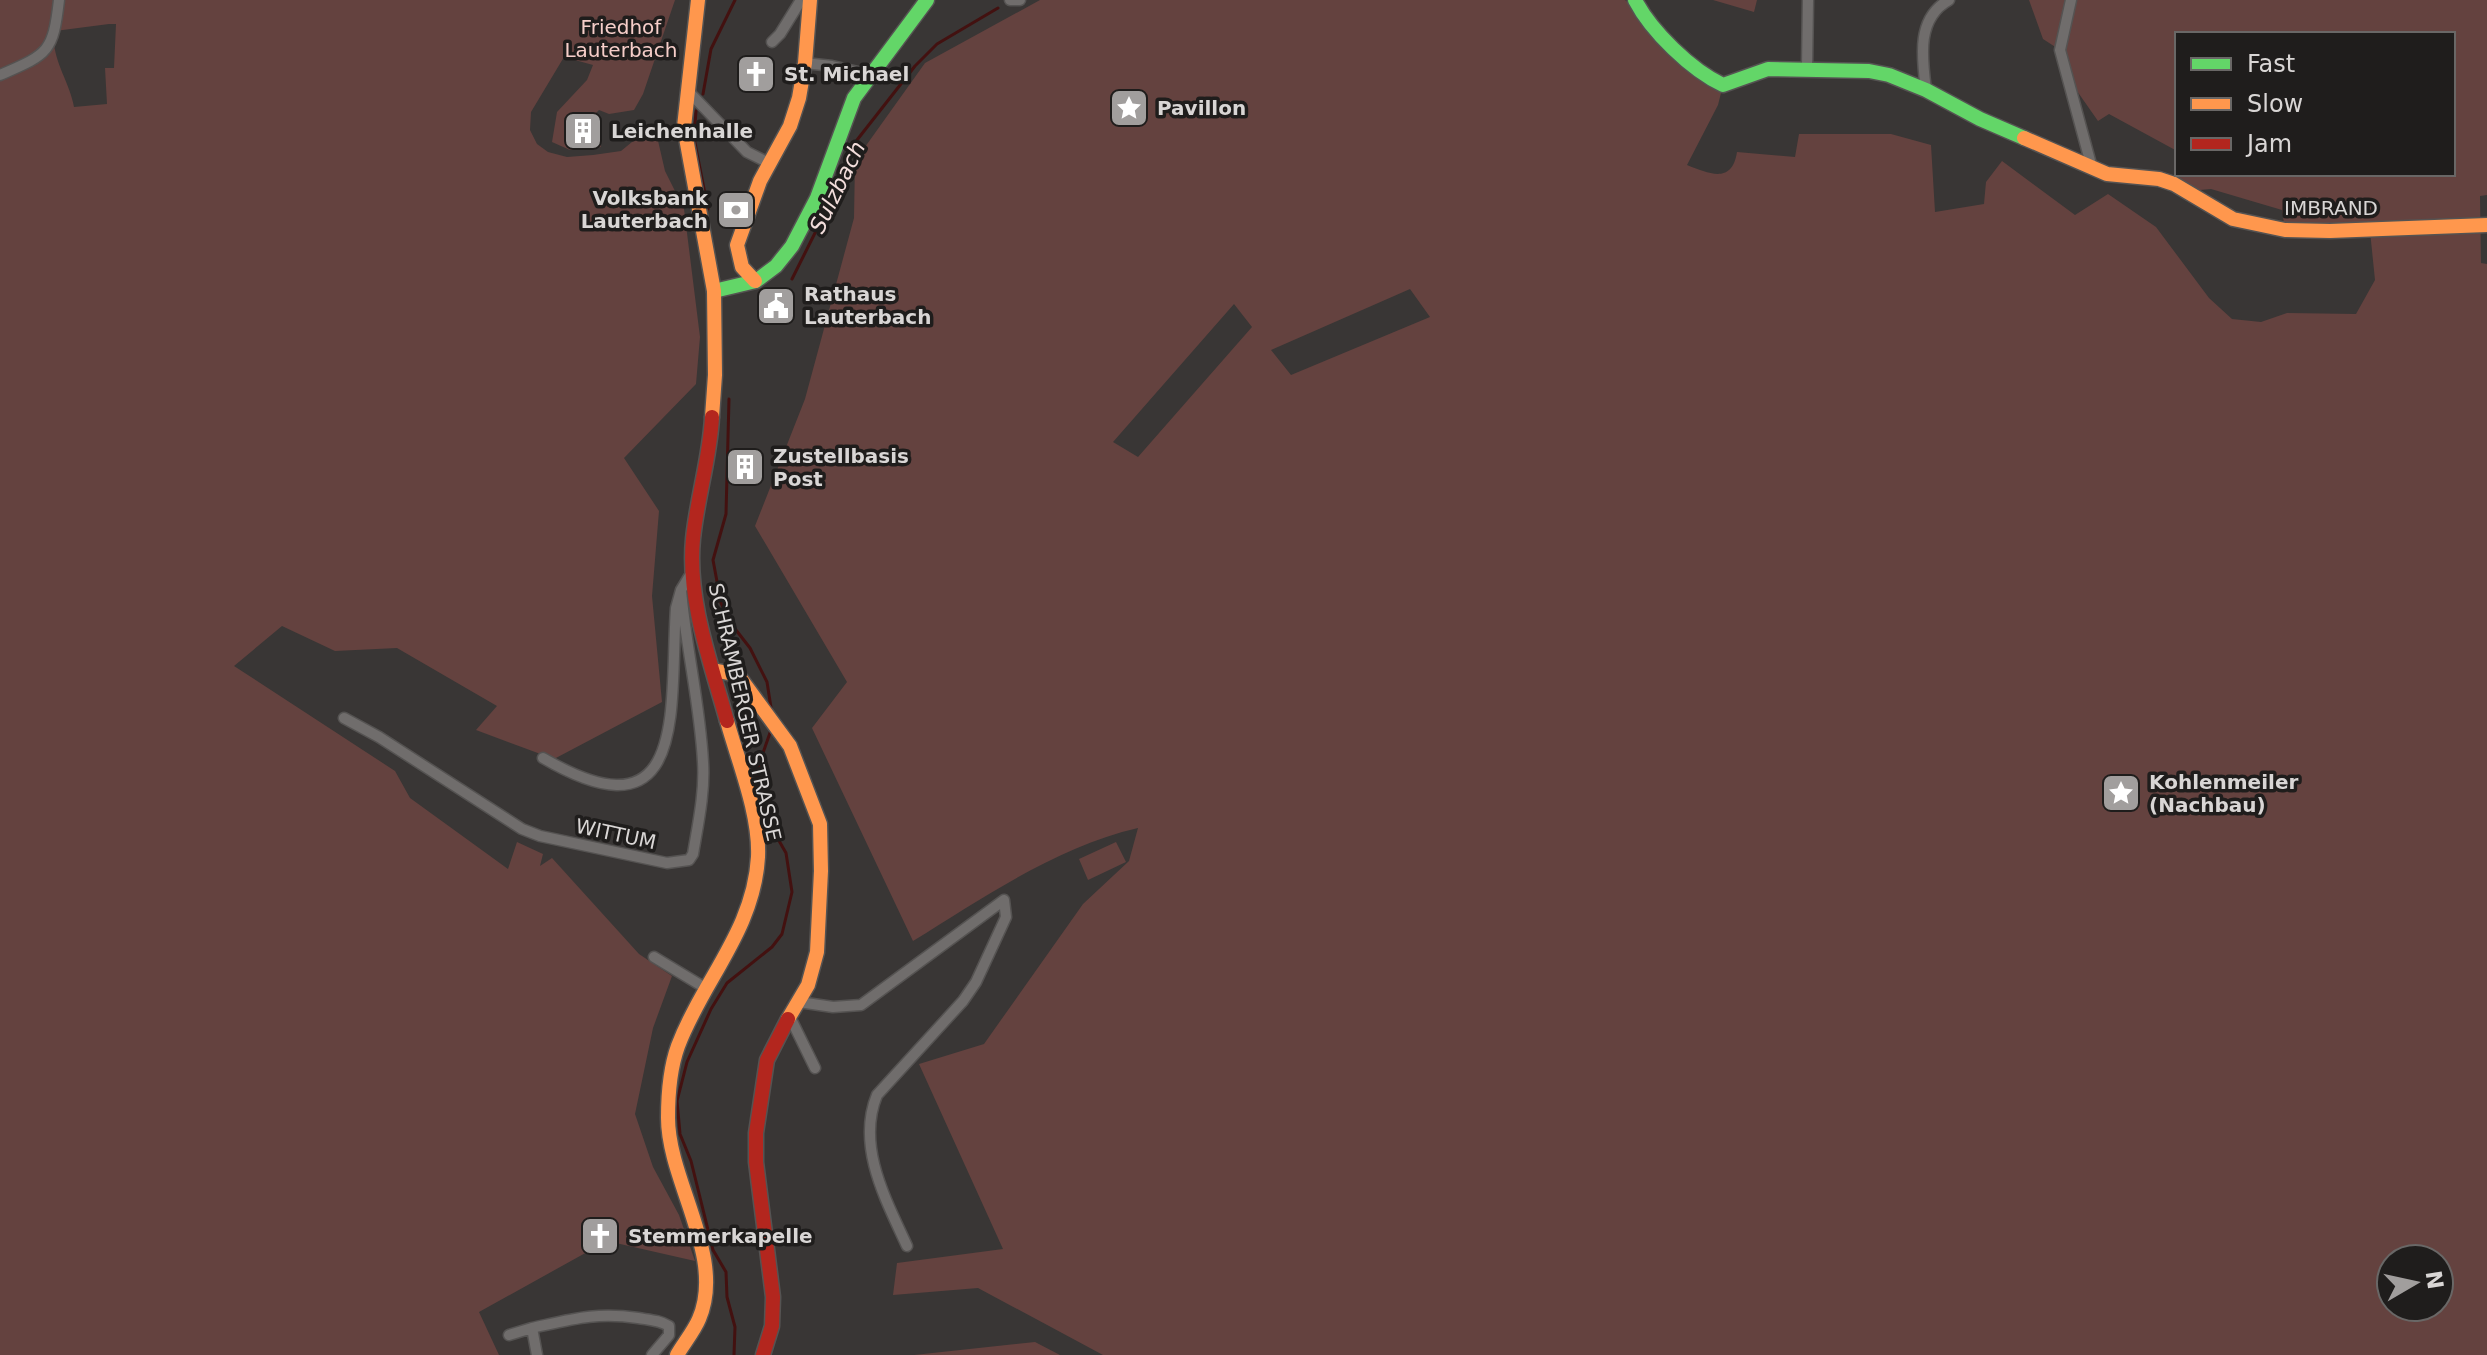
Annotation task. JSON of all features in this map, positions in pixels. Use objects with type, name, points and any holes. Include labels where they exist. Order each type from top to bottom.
[{"type":"street","points":[[0,75],[47,50],[55,31],[59,0]]},
{"type":"street","points":[[772,42],[801,0]]},
{"type":"street","points":[[755,281],[742,267],[737,245],[769,163],[790,126],[799,98],[810,0]]},
{"type":"street","points":[[714,291],[755,281],[778,261],[801,229],[826,174],[845,116],[871,75],[927,0]]},
{"type":"street","points":[[1010,0],[1020,0]]},
{"type":"street","name":"IMBRAND","points":[[1635,0],[1645,20],[1717,84],[1723,85],[1768,69],[1869,71],[1889,75],[1926,90],[1980,119],[2107,174],[2159,179],[2174,184],[2233,219],[2285,230],[2357,231],[2487,225]]},
{"type":"street","points":[[1807,68],[1808,0]]},
{"type":"street","points":[[1926,90],[1922,58],[1926,26],[1932,14],[1949,0]]},
{"type":"street","points":[[2071,0],[2060,50],[2092,168]]},
{"type":"street","name":"SCHRAMBERGER STRASSE","points":[[677,1355],[700,1318],[707,1284],[701,1246],[671,1141],[669,1092],[679,1044],[743,922],[752,894],[758,856],[756,826],[697,609],[692,572],[693,539],[714,416],[714,291],[684,127],[698,2]]},
{"type":"street","points":[[805,63],[871,75]]},
{"type":"street","points":[[687,90],[747,152],[769,163]]},
{"type":"street","points":[[543,758],[590,781],[607,785],[632,785],[653,771],[670,730],[676,608],[681,590],[692,572]]},
{"type":"street","name":"WITTUM","points":[[344,718],[522,829],[540,836],[667,863],[689,860],[693,854],[704,766],[681,590]]},
{"type":"street","points":[[713,670],[738,675],[777,725],[790,746],[820,824],[820,933],[812,973],[767,1060],[755,1143],[773,1297],[772,1326],[763,1355]]},
{"type":"street","points":[[799,1002],[833,1007],[861,1005],[1004,900],[1006,917],[976,982],[963,1001],[877,1095],[872,1107],[869,1130],[874,1163],[882,1193],[907,1246]]},
{"type":"street","points":[[654,957],[707,989]]},
{"type":"street","points":[[790,1017],[815,1068]]},
{"type":"street","points":[[509,1335],[589,1315],[610,1314],[660,1321],[669,1326],[669,1335],[652,1355]]},
{"type":"street","points":[[532,1328],[537,1355]]},
{"type":"green space","name":"Friedhof Lauterbach","points":[[0,0],[675,0],[643,94],[634,110],[609,114],[599,110],[591,118],[601,147],[570,150],[552,142],[557,112],[587,80],[593,65],[564,57],[531,112],[530,130],[537,144],[548,152],[567,157],[621,151],[632,142],[656,132],[665,171],[684,209],[700,337],[696,384],[624,458],[659,511],[652,596],[662,702],[554,759],[476,730],[497,706],[397,648],[335,651],[282,626],[234,666],[395,771],[410,798],[508,869],[517,842],[543,854],[540,866],[552,858],[639,954],[672,976],[653,1028],[635,1114],[653,1167],[679,1215],[695,1261],[607,1241],[479,1312],[499,1355],[0,1355]],"holes":[[[116,24],[114,68],[105,68],[107,104],[74,107],[57,59],[55,31]]]},
{"type":"green space","points":[[1040,0],[1625,0],[1723,85],[1718,105],[1687,165],[1719,174],[1730,169],[1737,152],[1795,157],[1799,134],[1891,134],[1931,145],[1935,212],[1984,204],[1986,182],[2002,161],[2075,215],[2108,194],[2156,227],[2209,298],[2232,319],[2261,322],[2287,313],[2356,314],[2375,280],[2370,231],[2285,230],[2282,210],[2211,189],[2188,191],[2174,184],[2175,176],[2455,176],[2455,32],[2175,32],[2175,150],[2109,114],[2098,121],[2077,91],[2060,50],[2043,39],[2029,0],[2487,0],[2487,195],[2480,196],[2481,263],[2487,264],[2487,1355],[1103,1355],[978,1288],[893,1295],[897,1263],[1003,1249],[919,1064],[984,1044],[1083,904],[1129,861],[1138,828],[1049,861],[993,891],[913,941],[812,728],[847,682],[755,526],[805,399],[854,218],[855,161],[925,63]],"holes":[[[1410,289],[1430,317],[1291,375],[1271,350]],[[1234,304],[1252,327],[1138,457],[1113,442]]]},
{"type":"green space","points":[[1713,0],[1757,0],[1754,12]]},
{"type":"green space","points":[[1116,842],[1126,862],[1088,880],[1079,859]]},
{"type":"green space","points":[[1035,1342],[1060,1355],[914,1355]]},
{"type":"waterway","points":[[703,94],[711,49],[735,0]]},
{"type":"waterway","name":"Sulzbach","points":[[792,279],[857,140],[915,66],[937,44],[998,8]]},
{"type":"waterway","points":[[696,111],[694,138],[708,209]]},
{"type":"waterway","points":[[729,399],[726,514],[713,560],[721,603],[729,621],[750,648],[767,682],[772,714]]},
{"type":"waterway","points":[[734,1355],[735,1327],[727,1297],[726,1272],[713,1250],[691,1161],[680,1134],[677,1101],[687,1062],[711,1009],[727,983],[772,947],[782,934],[792,892],[786,853],[766,818],[757,770],[771,730]]},
{"type":"traffic: fast","points":[[714,291],[756,281],[776,266],[792,246],[817,198],[854,98],[927,0]]},
{"type":"traffic: fast","points":[[1635,0],[1673,48],[1698,70],[1723,85],[1768,69],[1869,71],[1889,75],[1926,90],[2024,138]]},
{"type":"traffic: slow","points":[[698,0],[684,127],[714,291],[712,417]]},
{"type":"traffic: slow","points":[[755,281],[742,267],[737,245],[760,181],[790,126],[799,98],[810,0]]},
{"type":"traffic: slow","points":[[2024,138],[2107,174],[2159,179],[2174,184],[2233,219],[2285,230],[2487,225]]},
{"type":"traffic: slow","points":[[713,670],[738,675],[790,746],[820,824],[817,952],[808,985],[788,1019]]},
{"type":"traffic: slow","points":[[677,1355],[699,1319],[705,1295],[706,1270],[670,1142],[668,1109],[671,1072],[688,1022],[738,931],[754,883],[758,857],[756,823],[727,721]]},
{"type":"traffic: jam","points":[[712,417],[692,562],[702,631],[727,721]]},
{"type":"traffic: jam","points":[[763,1355],[772,1326],[773,1297],[756,1162],[756,1133],[767,1060],[788,1019]]},
{"type":"place","name":"St. Michael","points":[[756,74]]},
{"type":"place","name":"Pavillon","points":[[1129,108]]},
{"type":"place","name":"Leichenhalle","points":[[583,131]]},
{"type":"place","name":"Volksbank Lauterbach","points":[[736,210]]},
{"type":"place","name":"Rathaus Lauterbach","points":[[776,306]]},
{"type":"place","name":"Zustellbasis Post","points":[[745,467]]},
{"type":"place","name":"Kohlenmeiler (Nachbau)","points":[[2121,793]]},
{"type":"place","name":"Stemmerkapelle","points":[[600,1236]]}]
